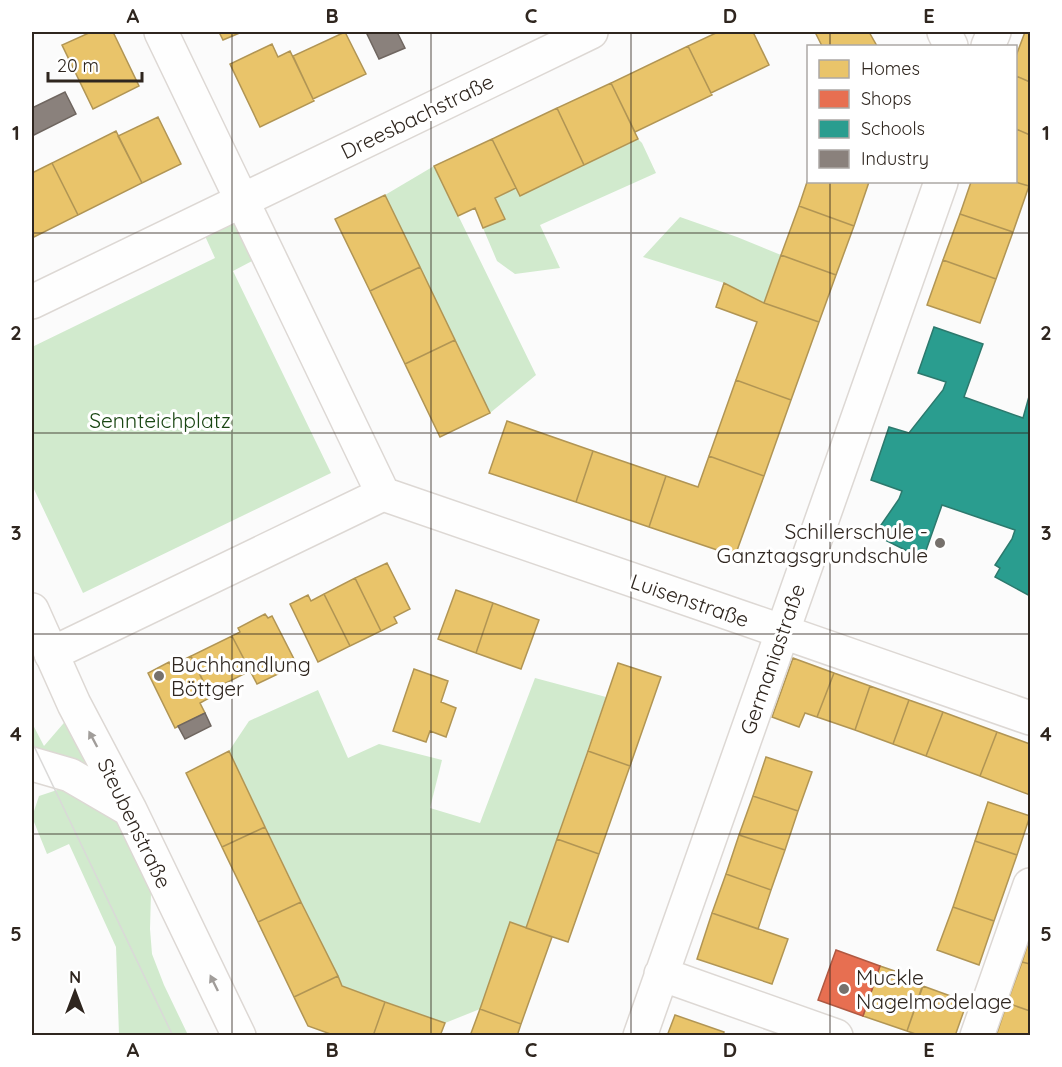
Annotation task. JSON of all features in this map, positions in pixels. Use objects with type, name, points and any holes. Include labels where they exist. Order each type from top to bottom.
[{"type":"street","points":[[41,659],[383,494],[161,32]]},
{"type":"street","name":"Dreesbachstraße","points":[[242,201],[556,39],[591,32]]},
{"type":"street","name":"Germaniastraße","points":[[640,1035],[941,183]]},
{"type":"street","points":[[32,302],[242,201]]},
{"type":"street","name":"Luisenstraße","points":[[383,494],[1030,718]]},
{"type":"street","name":"Steubenstraße","points":[[32,610],[41,659],[74,704],[130,810],[239,1035]]},
{"type":"street","points":[[32,764],[70,775],[130,810]]},
{"type":"street","points":[[977,1035],[1030,885]]},
{"type":"street","points":[[662,974],[836,1035]]},
{"type":"green space","points":[[638,139],[656,173],[540,225],[560,268],[515,274],[497,261],[483,228],[495,198],[516,188],[520,196]]},
{"type":"green space","points":[[434,166],[536,375],[490,413],[385,195]]},
{"type":"green space","points":[[680,217],[781,255],[764,303],[724,283],[643,257]]},
{"type":"green space","name":"Sennteichplatz","points":[[235,221],[254,260],[233,271],[331,473],[83,593],[32,485],[32,347],[215,258],[205,236]]},
{"type":"green space","points":[[535,678],[606,697],[526,928],[510,922],[480,1009],[445,1023],[342,986],[229,751],[249,721],[318,690],[348,758],[379,744],[442,760],[430,808],[480,823]]},
{"type":"green space","points":[[69,717],[90,768],[32,751],[32,723],[44,746]]},
{"type":"green space","points":[[60,789],[112,813],[151,892],[152,954],[188,1035],[119,1035],[116,947],[69,844],[47,854],[32,817],[39,796]]},
{"type":"building: Homes","points":[[91,32],[113,32],[139,86],[93,109],[62,45]]},
{"type":"building: Homes","points":[[219,32],[242,32],[223,40]]},
{"type":"building: Homes","points":[[345,32],[366,74],[313,99],[293,56]]},
{"type":"building: Homes","points":[[718,32],[753,32],[769,65],[711,93],[688,46]]},
{"type":"building: Homes","points":[[815,32],[869,32],[876,45],[822,45]]},
{"type":"building: Homes","points":[[1025,32],[1030,32],[1030,82],[1017,76],[1017,53]]},
{"type":"building: Homes","points":[[272,44],[278,57],[290,51],[314,101],[260,127],[230,64]]},
{"type":"building: Homes","points":[[688,46],[712,95],[635,132],[611,83]]},
{"type":"building: Homes","points":[[1017,76],[1030,82],[1030,135],[1017,129]]},
{"type":"building: Homes","points":[[611,83],[638,139],[584,165],[557,108]]},
{"type":"building: Homes","points":[[557,108],[584,165],[520,196],[492,139]]},
{"type":"building: Homes","points":[[158,117],[181,164],[142,183],[118,136]]},
{"type":"building: Homes","points":[[1017,129],[1030,135],[1029,186],[1017,183]]},
{"type":"building: Homes","points":[[116,131],[142,183],[78,215],[52,163]]},
{"type":"building: Homes","points":[[492,139],[516,188],[495,198],[505,219],[483,228],[475,208],[458,216],[434,166]]},
{"type":"building: Homes","points":[[52,163],[78,215],[32,238],[32,173]]},
{"type":"building: Homes","points":[[807,182],[869,183],[854,226],[799,206]]},
{"type":"building: Homes","points":[[971,183],[1017,183],[1029,186],[1013,232],[960,214]]},
{"type":"building: Homes","points":[[385,195],[420,267],[370,291],[335,219]]},
{"type":"building: Homes","points":[[799,206],[854,226],[836,275],[781,255]]},
{"type":"building: Homes","points":[[960,214],[1013,232],[996,279],[943,260]]},
{"type":"building: Homes","points":[[781,255],[836,275],[819,322],[764,303]]},
{"type":"building: Homes","points":[[943,260],[996,279],[980,323],[927,305]]},
{"type":"building: Homes","points":[[420,267],[455,340],[405,364],[370,291]]},
{"type":"building: Homes","points":[[724,283],[764,303],[819,322],[791,400],[736,380],[757,322],[716,307]]},
{"type":"building: Homes","points":[[455,340],[490,413],[440,437],[405,364]]},
{"type":"building: Homes","points":[[736,380],[791,400],[764,476],[709,456]]},
{"type":"building: Homes","points":[[507,421],[593,451],[576,502],[489,473]]},
{"type":"building: Homes","points":[[593,451],[666,476],[649,527],[576,502]]},
{"type":"building: Homes","points":[[709,456],[764,476],[735,556],[649,527],[666,476],[698,487]]},
{"type":"building: Homes","points":[[387,563],[410,609],[394,617],[397,623],[381,631],[355,578]]},
{"type":"building: Homes","points":[[355,578],[381,631],[350,646],[324,594]]},
{"type":"building: Homes","points":[[456,590],[493,603],[476,653],[438,639]]},
{"type":"building: Homes","points":[[324,594],[350,646],[318,662],[290,604],[308,595],[311,601]]},
{"type":"building: Homes","points":[[493,603],[539,620],[521,669],[476,653]]},
{"type":"building: Homes","points":[[265,614],[268,618],[272,616],[297,665],[257,684],[232,636],[240,632],[238,628]]},
{"type":"building: Homes","points":[[232,636],[250,671],[208,692],[191,656]]},
{"type":"building: Homes","points":[[191,656],[211,697],[200,703],[205,713],[175,728],[148,673],[169,662],[171,666]]},
{"type":"building: Homes","points":[[793,658],[834,673],[817,717],[805,713],[799,727],[772,717]]},
{"type":"building: Homes","points":[[618,663],[661,677],[630,766],[588,751]]},
{"type":"building: Homes","points":[[414,669],[448,681],[441,702],[456,708],[446,737],[430,731],[426,742],[393,731]]},
{"type":"building: Homes","points":[[834,673],[870,686],[855,730],[817,717]]},
{"type":"building: Homes","points":[[870,686],[909,700],[893,744],[855,730]]},
{"type":"building: Homes","points":[[909,700],[943,712],[926,756],[893,744]]},
{"type":"building: Homes","points":[[943,712],[997,732],[980,776],[926,756]]},
{"type":"building: Homes","points":[[997,732],[1030,744],[1030,795],[980,776]]},
{"type":"building: Homes","points":[[229,751],[265,827],[222,847],[186,773]]},
{"type":"building: Homes","points":[[588,751],[630,766],[599,854],[557,839]]},
{"type":"building: Homes","points":[[766,757],[812,772],[798,811],[753,796]]},
{"type":"building: Homes","points":[[753,796],[798,811],[785,850],[739,835]]},
{"type":"building: Homes","points":[[988,802],[1030,816],[1017,855],[975,841]]},
{"type":"building: Homes","points":[[265,827],[301,902],[258,922],[222,847]]},
{"type":"building: Homes","points":[[739,835],[785,850],[771,890],[726,874]]},
{"type":"building: Homes","points":[[557,839],[599,854],[568,942],[526,928]]},
{"type":"building: Homes","points":[[975,841],[1017,855],[994,921],[953,907]]},
{"type":"building: Homes","points":[[726,874],[771,890],[758,929],[712,913]]},
{"type":"building: Homes","points":[[301,902],[338,976],[294,997],[258,922]]},
{"type":"building: Homes","points":[[953,907],[994,921],[979,965],[937,950]]},
{"type":"building: Homes","points":[[712,913],[788,939],[772,984],[697,959]]},
{"type":"building: Homes","points":[[510,922],[552,937],[521,1024],[480,1009]]},
{"type":"building: Homes","points":[[1030,937],[1030,964],[1022,962]]},
{"type":"building: Homes","points":[[1022,962],[1030,964],[1030,1011],[1007,1003]]},
{"type":"building: Homes","points":[[880,966],[924,981],[907,1031],[863,1016]]},
{"type":"building: Homes","points":[[338,976],[342,986],[385,1002],[373,1036],[336,1036],[308,1026],[294,997]]},
{"type":"building: Homes","points":[[923,986],[967,1002],[955,1036],[921,1036],[907,1031]]},
{"type":"building: Homes","points":[[385,1002],[445,1023],[440,1036],[373,1036]]},
{"type":"building: Homes","points":[[1007,1003],[1030,1011],[1030,1036],[996,1036]]},
{"type":"building: Homes","points":[[480,1009],[521,1024],[517,1036],[470,1036]]},
{"type":"building: Homes","points":[[675,1015],[724,1032],[723,1036],[667,1036]]},
{"type":"building: Shops","points":[[836,950],[880,966],[863,1016],[818,1000]]},
{"type":"building: Schools","points":[[934,327],[983,344],[964,397],[1023,418],[1030,393],[1030,596],[995,577],[1000,568],[995,565],[1012,539],[1015,530],[942,505],[923,559],[879,537],[885,528],[881,525],[902,491],[871,480],[889,427],[909,433],[943,390],[946,382],[918,373]]},
{"type":"building: Industry","points":[[366,32],[397,32],[405,48],[379,59]]},
{"type":"building: Industry","points":[[65,92],[76,114],[32,136],[32,108]]},
{"type":"building: Industry","points":[[205,713],[211,726],[185,739],[178,726]]},
{"type":"tram line","points":[[32,742],[173,1036]]},
{"type":"place","name":"Schillerschule - Ganztagsgrundschule","points":[[940,543]]},
{"type":"place","name":"Buchhandlung Böttger","points":[[159,676]]},
{"type":"place","name":"Muckle Nagelmodelage","points":[[844,989]]}]
